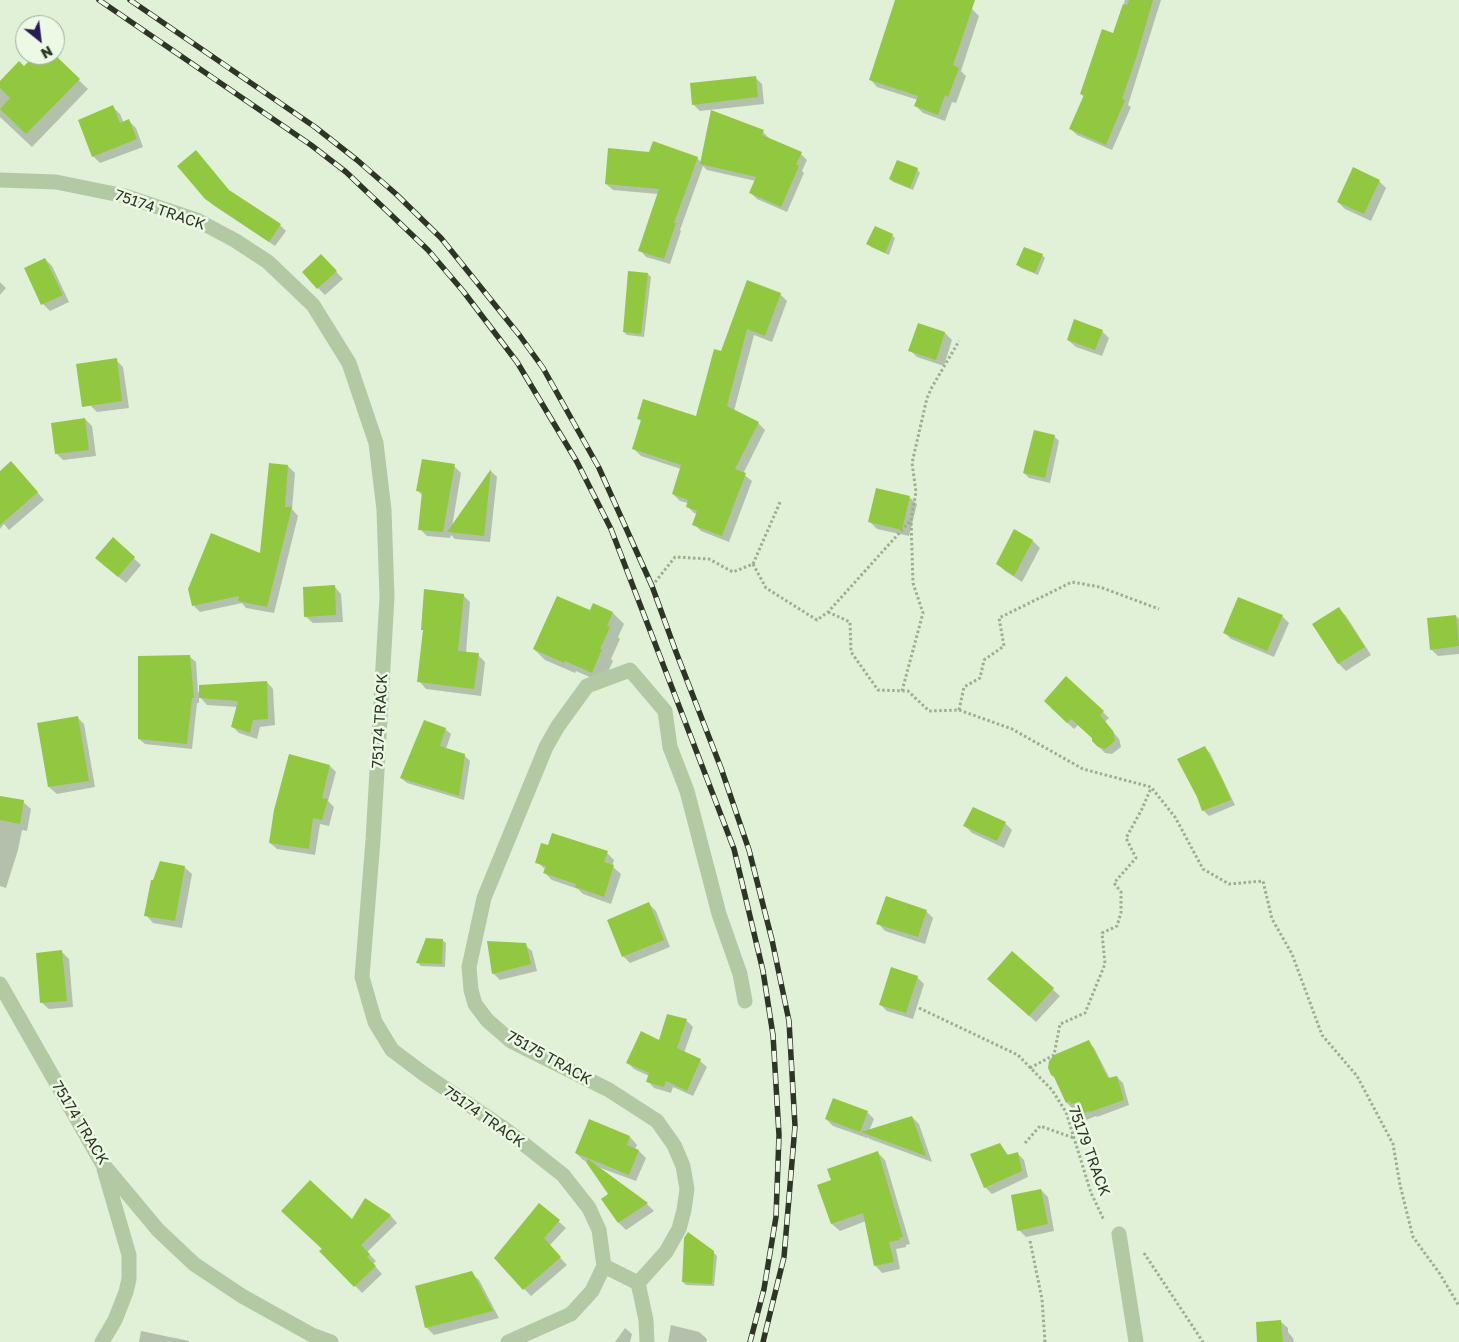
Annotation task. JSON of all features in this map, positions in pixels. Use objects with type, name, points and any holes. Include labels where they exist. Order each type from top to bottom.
[{"type":"street","name":"75174 TRACK","points":[[0,180],[56,182],[125,196],[197,220],[236,241],[268,262],[312,305],[349,363],[376,443],[384,510],[387,597],[373,840],[362,977],[375,1022],[392,1050],[506,1130],[563,1175],[589,1208],[600,1230],[604,1266]]},
{"type":"street","name":"75175 TRACK","points":[[638,1283],[666,1252],[679,1229],[684,1210],[687,1189],[683,1166],[674,1145],[657,1121],[609,1090],[512,1041],[487,1020],[475,1004],[471,990],[469,967],[484,898],[546,747],[558,726],[587,686],[630,670],[665,712],[670,747],[686,791],[719,914],[740,974],[745,1001]]},
{"type":"street","name":"75174 TRACK","points":[[0,984],[102,1163],[158,1230],[194,1264],[242,1296],[312,1335],[331,1342]]},
{"type":"street","points":[[102,1163],[129,1255],[129,1279],[126,1292],[102,1342]]},
{"type":"street","points":[[1118,1234],[1136,1342]]},
{"type":"street","points":[[508,1342],[570,1314],[592,1291],[604,1266],[638,1283],[646,1320],[647,1342]]},
{"type":"path","points":[[902,691],[923,613],[913,583],[911,520],[916,492],[912,463],[927,398],[959,341]]},
{"type":"path","points":[[652,586],[675,557],[708,559],[733,572],[753,564],[781,500]]},
{"type":"path","points":[[753,564],[766,588],[817,620],[828,612],[911,520]]},
{"type":"path","points":[[959,710],[964,687],[980,678],[984,660],[1004,646],[999,618],[1072,582],[1100,587],[1159,610]]},
{"type":"path","points":[[828,612],[850,622],[851,652],[878,690],[908,691],[928,711],[959,710],[1012,729],[1083,768],[1151,787],[1175,817],[1203,869],[1229,884],[1263,881],[1272,919],[1292,954],[1322,1035],[1357,1076],[1393,1144],[1400,1185],[1413,1237],[1440,1274],[1459,1306]]},
{"type":"path","points":[[1030,1068],[1054,1055],[1060,1024],[1084,1013],[1091,998],[1104,964],[1102,933],[1117,926],[1121,912],[1121,892],[1114,883],[1136,858],[1126,838],[1151,787]]},
{"type":"path","name":"75179 TRACK","points":[[918,1008],[1018,1055],[1052,1090],[1066,1112],[1091,1193],[1103,1218],[1118,1234],[1142,1250],[1203,1342]]},
{"type":"path","points":[[1025,1143],[1040,1126],[1074,1138]]},
{"type":"path","points":[[1030,1241],[1042,1299],[1045,1342]]},
{"type":"building","points":[[895,0],[975,0],[953,65],[959,68],[948,97],[945,95],[938,115],[914,106],[918,96],[869,80]]},
{"type":"building","points":[[1129,0],[1153,0],[1122,99],[1125,100],[1106,145],[1069,129],[1084,95],[1080,94],[1102,29],[1113,33],[1123,4],[1127,5]]},
{"type":"building","points":[[15,65],[65,65],[80,79],[26,134],[0,109],[10,98],[0,88],[0,81]]},
{"type":"building","points":[[756,76],[758,97],[692,105],[690,83]]},
{"type":"building","points":[[113,105],[120,123],[129,119],[137,139],[92,157],[78,120]]},
{"type":"building","points":[[711,110],[764,130],[762,135],[802,152],[796,164],[799,166],[781,207],[749,193],[756,177],[700,164]]},
{"type":"building","points":[[653,141],[698,157],[674,223],[676,223],[664,259],[638,251],[659,189],[605,184],[608,148],[649,152]]},
{"type":"building","points":[[196,150],[229,190],[281,224],[269,242],[205,199],[177,166]]},
{"type":"building","points":[[897,160],[918,168],[910,188],[889,179]]},
{"type":"building","points":[[1353,167],[1380,180],[1364,214],[1337,202]]},
{"type":"building","points":[[875,226],[893,234],[885,253],[866,244]]},
{"type":"building","points":[[1024,247],[1043,254],[1035,273],[1016,265]]},
{"type":"building","points":[[321,254],[337,271],[317,289],[302,272]]},
{"type":"building","points":[[45,258],[63,295],[41,305],[24,268]]},
{"type":"building","points":[[628,271],[648,273],[641,334],[623,332]]},
{"type":"building","points":[[747,280],[781,293],[765,336],[747,329],[727,406],[759,422],[735,469],[746,473],[722,536],[692,525],[697,511],[686,507],[688,500],[672,494],[681,465],[632,449],[641,420],[637,419],[643,399],[696,416],[714,349],[721,351]]},
{"type":"building","points":[[1074,319],[1103,330],[1095,350],[1067,340]]},
{"type":"building","points":[[918,323],[945,332],[936,360],[908,351]]},
{"type":"building","points":[[117,358],[122,401],[82,407],[76,364]]},
{"type":"building","points":[[85,418],[89,450],[55,454],[51,423]]},
{"type":"building","points":[[1034,430],[1055,435],[1045,478],[1023,473]]},
{"type":"building","points":[[422,459],[455,464],[443,532],[418,530],[422,492],[416,491]]},
{"type":"building","points":[[11,461],[38,492],[0,525],[0,471]]},
{"type":"building","points":[[269,463],[288,465],[285,507],[292,507],[267,607],[238,601],[239,596],[192,606],[188,589],[211,533],[260,553]]},
{"type":"building","points":[[491,469],[484,536],[447,532]]},
{"type":"building","points":[[876,488],[910,496],[902,530],[868,522]]},
{"type":"building","points":[[1014,529],[1033,540],[1014,576],[996,564]]},
{"type":"building","points":[[113,537],[135,557],[118,577],[95,558]]},
{"type":"building","points":[[335,585],[336,615],[304,617],[303,587]]},
{"type":"building","points":[[424,589],[464,594],[458,651],[479,653],[474,689],[417,682],[423,630],[421,630]]},
{"type":"building","points":[[557,596],[590,610],[593,603],[613,612],[607,626],[610,627],[592,673],[533,649]]},
{"type":"building","points":[[1238,597],[1283,615],[1267,651],[1223,633]]},
{"type":"building","points":[[1339,607],[1365,647],[1338,664],[1312,624]]},
{"type":"building","points":[[1456,615],[1459,646],[1430,650],[1427,618]]},
{"type":"building","points":[[190,655],[194,698],[192,698],[187,744],[138,739],[138,656]]},
{"type":"building","points":[[1066,676],[1104,711],[1100,715],[1113,731],[1115,741],[1105,749],[1098,747],[1092,741],[1092,738],[1071,719],[1067,723],[1044,701]]},
{"type":"building","points":[[267,681],[268,719],[253,720],[250,733],[231,727],[238,701],[199,698],[199,685]]},
{"type":"building","points":[[78,716],[89,781],[48,787],[37,723]]},
{"type":"building","points":[[424,720],[446,728],[440,746],[465,754],[459,796],[400,778]]},
{"type":"building","points":[[1205,746],[1231,800],[1202,811],[1197,797],[1177,759]]},
{"type":"building","points":[[289,754],[330,765],[322,798],[328,799],[322,820],[313,818],[309,849],[269,843],[274,810]]},
{"type":"building","points":[[0,796],[24,800],[20,824],[0,820]]},
{"type":"building","points":[[973,807],[1006,822],[997,841],[963,826]]},
{"type":"building","points":[[552,833],[608,851],[604,862],[614,865],[604,897],[575,887],[576,884],[543,873],[546,866],[535,863],[541,843],[548,845]]},
{"type":"building","points":[[160,861],[185,866],[175,921],[144,916],[151,880],[153,880]]},
{"type":"building","points":[[886,896],[927,910],[918,937],[876,924]]},
{"type":"building","points":[[649,902],[664,940],[622,957],[607,920]]},
{"type":"building","points":[[426,938],[443,939],[442,964],[416,963]]},
{"type":"building","points":[[487,941],[526,943],[531,964],[492,974]]},
{"type":"building","points":[[62,950],[67,1001],[40,1003],[36,953]]},
{"type":"building","points":[[1012,951],[1054,988],[1029,1016],[987,979]]},
{"type":"building","points":[[891,967],[918,976],[906,1013],[879,1005]]},
{"type":"building","points":[[667,1014],[687,1019],[677,1048],[701,1059],[687,1091],[666,1081],[664,1087],[646,1082],[649,1073],[626,1063],[641,1031],[659,1040]]},
{"type":"building","points":[[1089,1040],[1108,1078],[1117,1076],[1124,1100],[1079,1115],[1075,1103],[1071,1104],[1070,1101],[1066,1103],[1048,1068],[1049,1061],[1054,1055]]},
{"type":"building","points":[[833,1098],[868,1111],[860,1132],[825,1119]]},
{"type":"building","points":[[912,1116],[926,1156],[861,1132]]},
{"type":"building","points":[[589,1119],[630,1136],[627,1145],[639,1150],[629,1175],[575,1153]]},
{"type":"building","points":[[1000,1143],[1007,1155],[1018,1152],[1022,1171],[984,1188],[970,1154]]},
{"type":"building","points":[[878,1151],[903,1237],[899,1238],[900,1240],[889,1242],[894,1262],[874,1266],[863,1213],[831,1224],[817,1185],[831,1180],[827,1169]]},
{"type":"building","points":[[588,1159],[648,1203],[618,1223],[601,1199],[608,1194],[586,1162]]},
{"type":"building","points":[[310,1180],[352,1219],[365,1198],[391,1215],[361,1245],[370,1254],[367,1257],[376,1266],[354,1287],[319,1251],[322,1249],[281,1211]]},
{"type":"building","points":[[1041,1189],[1048,1224],[1017,1231],[1011,1195]]},
{"type":"building","points":[[539,1203],[560,1220],[544,1238],[561,1257],[523,1290],[494,1258]]},
{"type":"building","points":[[688,1232],[714,1251],[712,1284],[682,1282],[684,1238]]},
{"type":"building","points":[[472,1271],[493,1311],[425,1328],[415,1286]]},
{"type":"building","points":[[1281,1320],[1283,1342],[1257,1342],[1256,1322]]},
{"type":"railway","points":[[99,0],[311,145],[346,172],[428,250],[463,291],[517,362],[577,462],[611,529],[734,849],[763,971],[773,1035],[779,1135],[776,1217],[764,1289],[750,1342]]},
{"type":"railway","points":[[130,0],[315,127],[396,194],[441,238],[520,336],[543,368],[599,468],[652,586],[721,768],[749,850],[772,940],[789,1021],[795,1126],[784,1257],[763,1342]]}]
